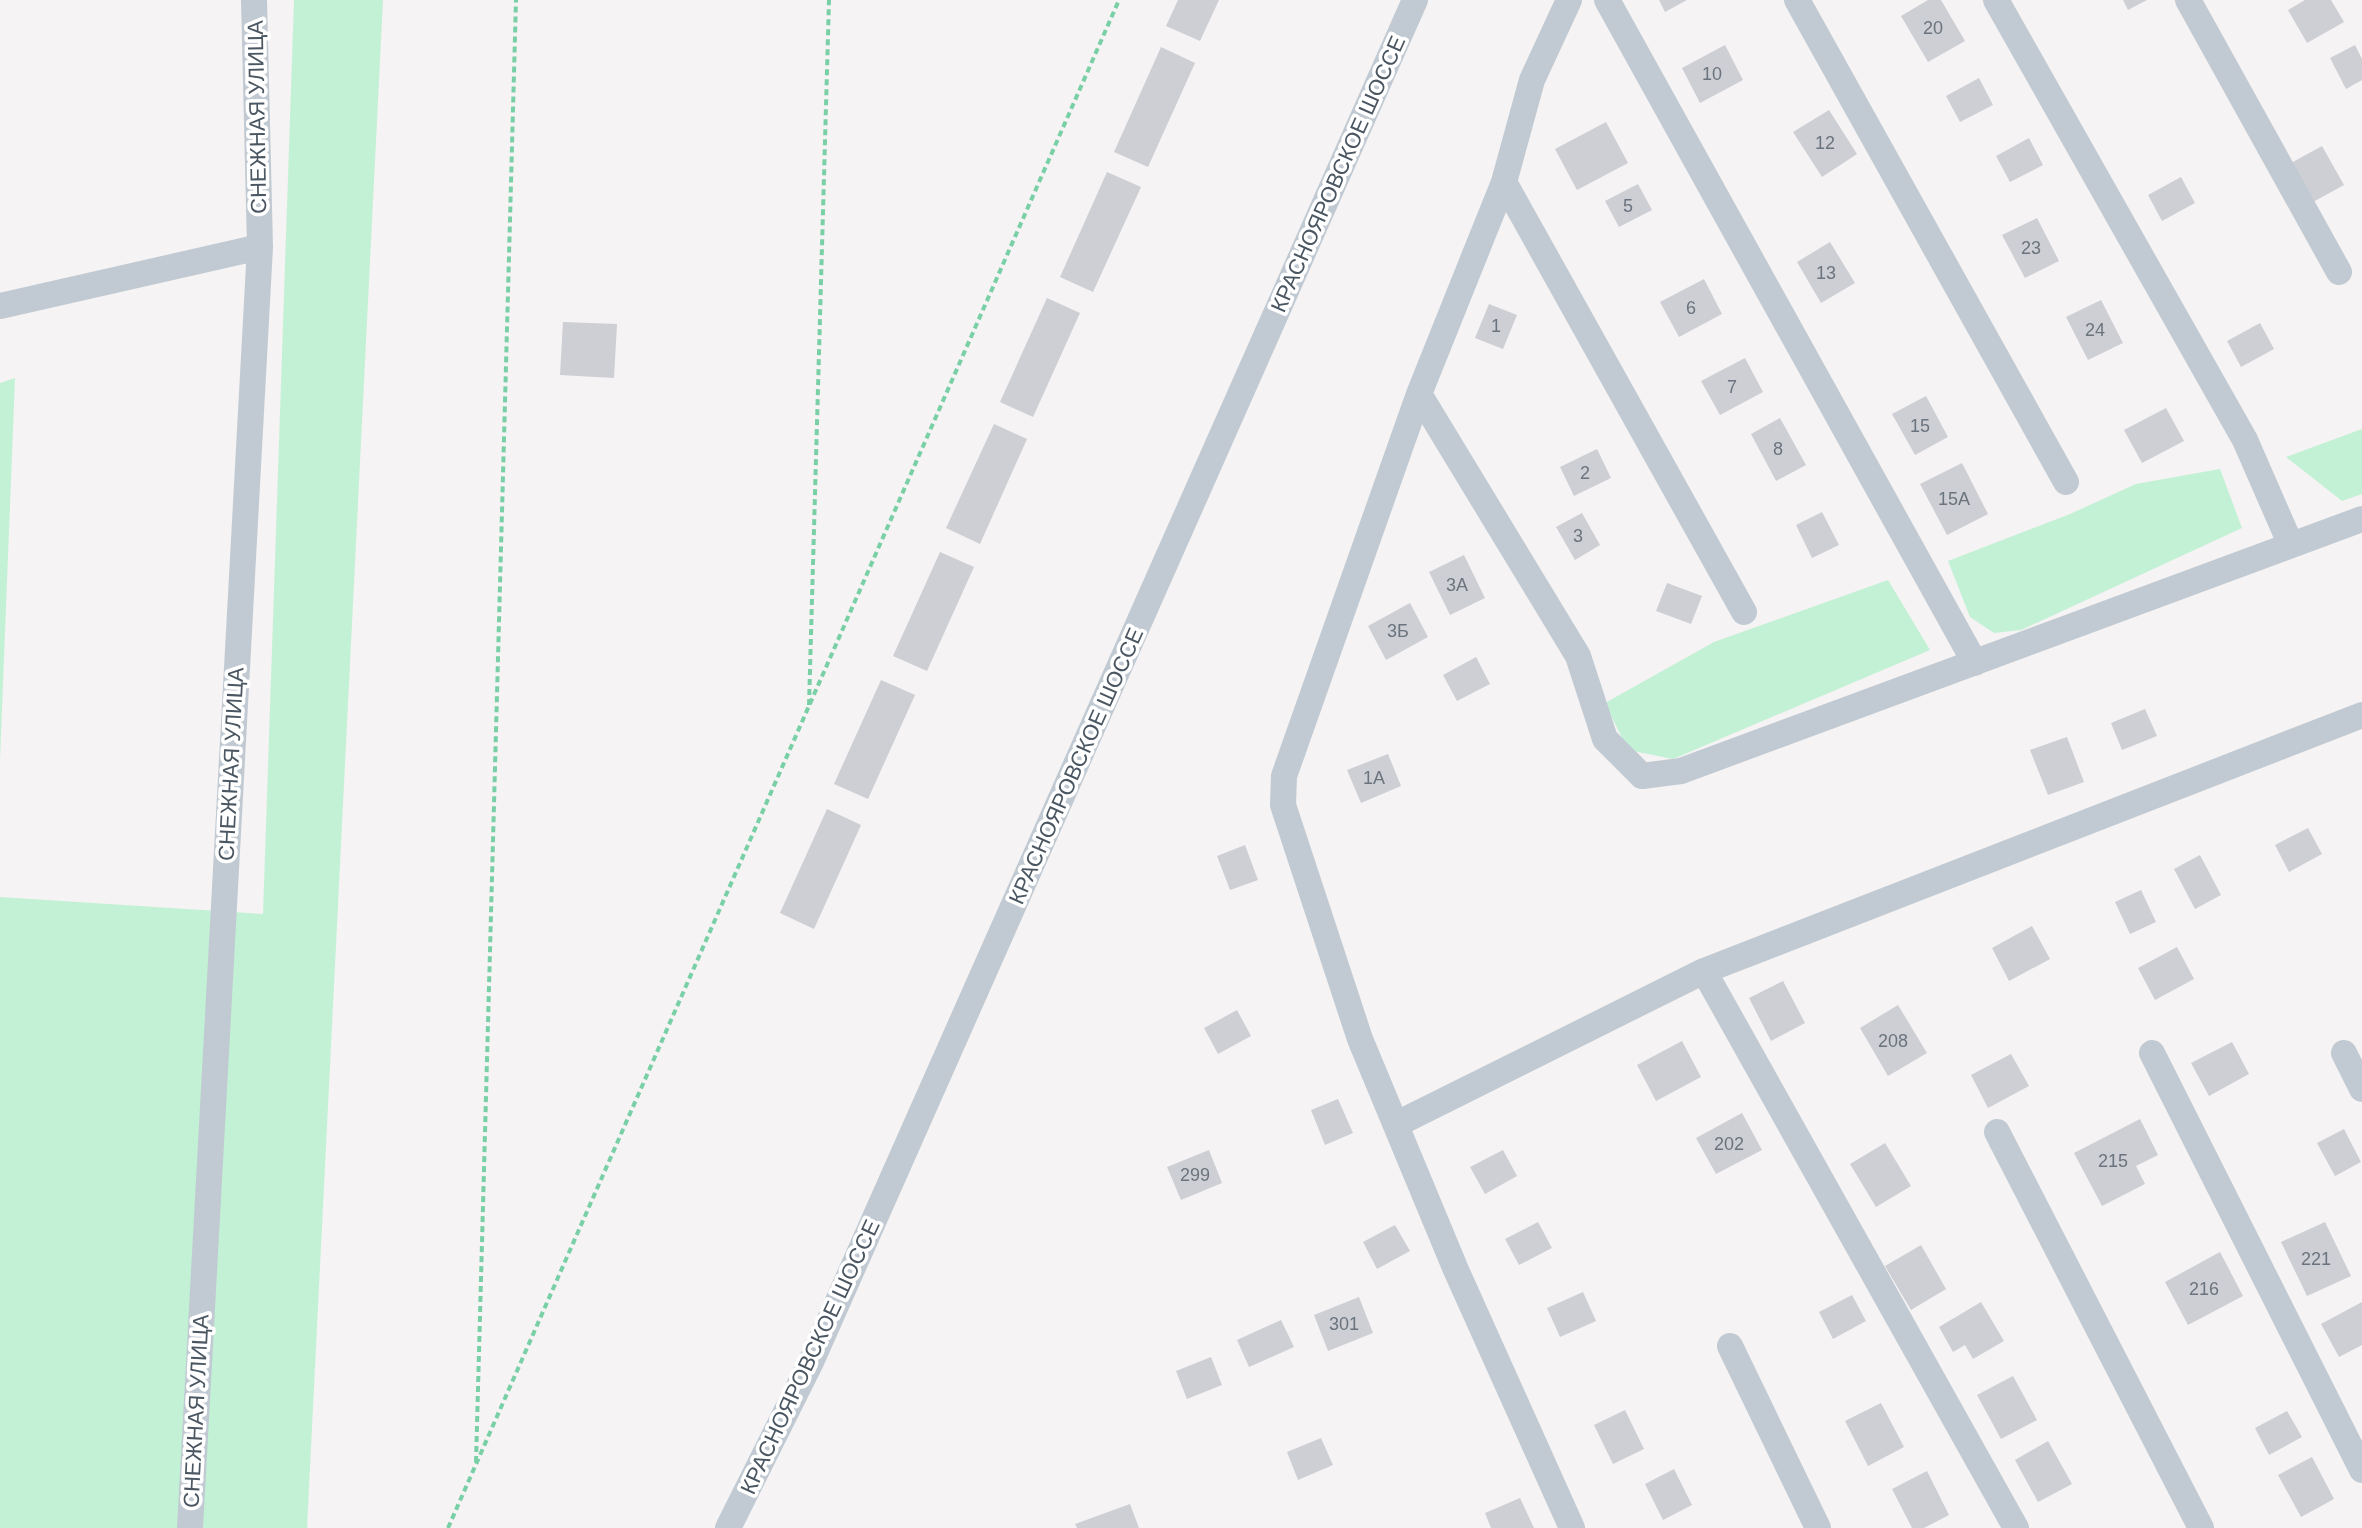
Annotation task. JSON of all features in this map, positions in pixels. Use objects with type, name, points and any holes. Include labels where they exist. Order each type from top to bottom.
[{"type":"street","name":"СНЕЖНАЯ УЛИЦА","points":[[190,1528],[260,247],[254,0]]},
{"type":"street","name":"КРАСНОЯРОВСКОЕ ШОССЕ","points":[[728,1528],[818,1348],[1415,0]]},
{"type":"street","points":[[1569,0],[1532,80],[1504,182],[1419,394],[1284,776],[1283,805],[1360,1039],[1456,1270],[1572,1528]]},
{"type":"street","points":[[1607,0],[1975,663]]},
{"type":"street","points":[[1797,0],[2066,482]]},
{"type":"street","points":[[1996,0],[2245,440],[2290,543]]},
{"type":"street","points":[[2188,0],[2339,272]]},
{"type":"street","points":[[1504,182],[1744,612]]},
{"type":"street","points":[[0,306],[260,247]]},
{"type":"street","points":[[1419,394],[1578,656],[1605,739],[1642,776],[1681,771],[2290,543],[2362,519]]},
{"type":"street","points":[[1397,1124],[1704,971],[2362,715]]},
{"type":"street","points":[[1704,971],[2016,1528]]},
{"type":"street","points":[[2152,1053],[2362,1470]]},
{"type":"street","points":[[2344,1053],[2362,1089]]},
{"type":"street","points":[[1997,1132],[2201,1528]]},
{"type":"street","points":[[1730,1346],[1818,1528]]},
{"type":"path","points":[[476,1465],[516,0]]},
{"type":"path","points":[[809,709],[829,0]]},
{"type":"path","points":[[448,1528],[1119,0]]},
{"type":"green space","points":[[294,0],[383,0],[307,1528],[0,1528],[0,897],[263,914]]},
{"type":"green space","points":[[15,378],[0,760],[0,383]]},
{"type":"green space","points":[[2362,429],[2362,494],[2342,501],[2286,457]]},
{"type":"green space","points":[[2220,469],[2242,528],[2021,630],[1994,633],[1970,617],[1948,561],[2070,514],[2136,484]]},
{"type":"green space","points":[[1888,580],[1930,650],[1673,759],[1628,750],[1605,703],[1714,642]]},
{"type":"building","points":[[1178,0],[1219,0],[1200,41],[1166,26]]},
{"type":"building","points":[[1659,0],[1687,0],[1665,12]]},
{"type":"building","points":[[1928,0],[1941,0],[1965,41],[1928,62],[1901,16]]},
{"type":"building","points":[[2123,0],[2147,0],[2128,10]]},
{"type":"building","points":[[2305,0],[2331,0],[2344,22],[2307,43],[2288,10]]},
{"type":"building","points":[[1725,45],[1743,80],[1700,103],[1682,68]]},
{"type":"building","points":[[2355,45],[2362,59],[2362,80],[2346,89],[2330,58]]},
{"type":"building","points":[[1161,47],[1195,63],[1148,167],[1114,152]]},
{"type":"building","points":[[1979,78],[1993,105],[1960,122],[1946,96]]},
{"type":"building","points":[[1829,110],[1857,154],[1822,177],[1793,132]]},
{"type":"building","points":[[1606,122],[1628,163],[1577,190],[1555,149]]},
{"type":"building","points":[[2029,138],[2043,165],[2010,182],[1996,156]]},
{"type":"building","points":[[2322,146],[2344,185],[2313,202],[2291,163]]},
{"type":"building","points":[[1107,172],[1141,187],[1093,292],[1060,277]]},
{"type":"building","points":[[2181,177],[2195,203],[2162,221],[2148,195]]},
{"type":"building","points":[[1638,184],[1652,210],[1619,227],[1605,201]]},
{"type":"building","points":[[2037,218],[2059,261],[2025,278],[2002,235]]},
{"type":"building","points":[[1830,242],[1855,283],[1821,303],[1797,262]]},
{"type":"building","points":[[1704,279],[1722,314],[1679,337],[1660,302]]},
{"type":"building","points":[[1047,298],[1080,313],[1033,417],[1000,402]]},
{"type":"building","points":[[2101,300],[2123,343],[2088,360],[2066,317]]},
{"type":"building","points":[[1489,304],[1517,315],[1503,349],[1475,338]]},
{"type":"building","points":[[563,322],[617,324],[614,378],[560,375]]},
{"type":"building","points":[[2260,323],[2274,349],[2241,367],[2227,341]]},
{"type":"building","points":[[1745,358],[1763,392],[1720,415],[1701,381]]},
{"type":"building","points":[[1926,396],[1948,437],[1915,455],[1892,414]]},
{"type":"building","points":[[2166,408],[2184,441],[2142,463],[2124,430]]},
{"type":"building","points":[[1780,418],[1806,465],[1776,481],[1751,434]]},
{"type":"building","points":[[994,424],[1027,439],[980,544],[946,528]]},
{"type":"building","points":[[1597,449],[1611,478],[1574,496],[1560,467]]},
{"type":"building","points":[[1962,463],[1988,514],[1947,535],[1920,484]]},
{"type":"building","points":[[1822,512],[1839,545],[1812,558],[1796,525]]},
{"type":"building","points":[[1582,513],[1600,545],[1575,560],[1556,527]]},
{"type":"building","points":[[940,552],[974,567],[927,671],[893,656]]},
{"type":"building","points":[[1464,555],[1485,598],[1450,615],[1429,572]]},
{"type":"building","points":[[1667,583],[1702,596],[1691,624],[1656,611]]},
{"type":"building","points":[[1410,603],[1428,637],[1386,660],[1368,626]]},
{"type":"building","points":[[1476,657],[1490,684],[1457,701],[1443,675]]},
{"type":"building","points":[[881,680],[915,695],[868,799],[834,784]]},
{"type":"building","points":[[2145,709],[2157,736],[2122,750],[2111,723]]},
{"type":"building","points":[[2067,737],[2084,782],[2048,795],[2030,750]]},
{"type":"building","points":[[1388,754],[1401,786],[1361,803],[1347,770]]},
{"type":"building","points":[[827,809],[861,825],[814,929],[780,913]]},
{"type":"building","points":[[2308,828],[2322,854],[2289,872],[2275,845]]},
{"type":"building","points":[[1245,845],[1258,880],[1230,890],[1217,856]]},
{"type":"building","points":[[2200,855],[2221,895],[2195,909],[2174,869]]},
{"type":"building","points":[[2141,890],[2156,922],[2130,934],[2115,902]]},
{"type":"building","points":[[2032,926],[2050,959],[2009,981],[1992,948]]},
{"type":"building","points":[[2177,947],[2194,979],[2155,1000],[2138,968]]},
{"type":"building","points":[[1783,981],[1805,1023],[1771,1041],[1749,998]]},
{"type":"building","points":[[1898,1005],[1927,1053],[1888,1076],[1860,1028]]},
{"type":"building","points":[[1237,1010],[1251,1036],[1218,1054],[1204,1028]]},
{"type":"building","points":[[1682,1041],[1701,1077],[1656,1101],[1637,1065]]},
{"type":"building","points":[[2232,1042],[2249,1074],[2209,1096],[2191,1063]]},
{"type":"building","points":[[2011,1054],[2029,1086],[1988,1108],[1971,1075]]},
{"type":"building","points":[[1338,1099],[1353,1133],[1325,1145],[1311,1110]]},
{"type":"building","points":[[1742,1113],[1762,1150],[1716,1174],[1696,1138]]},
{"type":"building","points":[[2140,1119],[2158,1155],[2136,1166],[2145,1184],[2102,1206],[2074,1153]]},
{"type":"building","points":[[2344,1129],[2361,1162],[2335,1176],[2317,1143]]},
{"type":"building","points":[[1885,1143],[1911,1186],[1876,1207],[1850,1164]]},
{"type":"building","points":[[1209,1150],[1222,1183],[1181,1200],[1167,1167]]},
{"type":"building","points":[[1503,1150],[1517,1176],[1485,1194],[1470,1167]]},
{"type":"building","points":[[1538,1222],[1552,1248],[1519,1265],[1505,1239]]},
{"type":"building","points":[[2325,1222],[2351,1276],[2307,1296],[2281,1242]]},
{"type":"building","points":[[1395,1225],[1410,1251],[1377,1269],[1363,1242]]},
{"type":"building","points":[[1921,1245],[1946,1289],[1911,1310],[1885,1266]]},
{"type":"building","points":[[2220,1252],[2243,1296],[2188,1325],[2165,1282]]},
{"type":"building","points":[[1583,1292],[1596,1321],[1560,1337],[1547,1308]]},
{"type":"building","points":[[1852,1295],[1866,1321],[1833,1339],[1819,1312]]},
{"type":"building","points":[[1359,1297],[1373,1333],[1328,1351],[1314,1315]]},
{"type":"building","points":[[1981,1302],[2004,1341],[1973,1359],[1965,1345],[1953,1352],[1939,1327]]},
{"type":"building","points":[[2362,1302],[2362,1345],[2339,1357],[2321,1324]]},
{"type":"building","points":[[1281,1320],[1294,1347],[1249,1367],[1237,1340]]},
{"type":"building","points":[[1211,1357],[1222,1385],[1187,1399],[1176,1371]]},
{"type":"building","points":[[2013,1376],[2037,1420],[2001,1439],[1977,1395]]},
{"type":"building","points":[[1881,1403],[1904,1447],[1868,1466],[1845,1421]]},
{"type":"building","points":[[1625,1410],[1644,1449],[1613,1464],[1594,1425]]},
{"type":"building","points":[[2287,1411],[2302,1437],[2269,1455],[2255,1428]]},
{"type":"building","points":[[1321,1438],[1333,1465],[1298,1480],[1287,1452]]},
{"type":"building","points":[[2048,1441],[2072,1484],[2038,1502],[2015,1460]]},
{"type":"building","points":[[2312,1457],[2334,1499],[2301,1517],[2278,1475]]},
{"type":"building","points":[[1674,1469],[1692,1505],[1663,1520],[1645,1484]]},
{"type":"building","points":[[1927,1471],[1949,1515],[1924,1528],[1912,1528],[1892,1489]]},
{"type":"building","points":[[1520,1498],[1534,1528],[1491,1528],[1485,1513]]},
{"type":"building","points":[[1130,1504],[1139,1528],[1077,1528],[1075,1524]]}]
